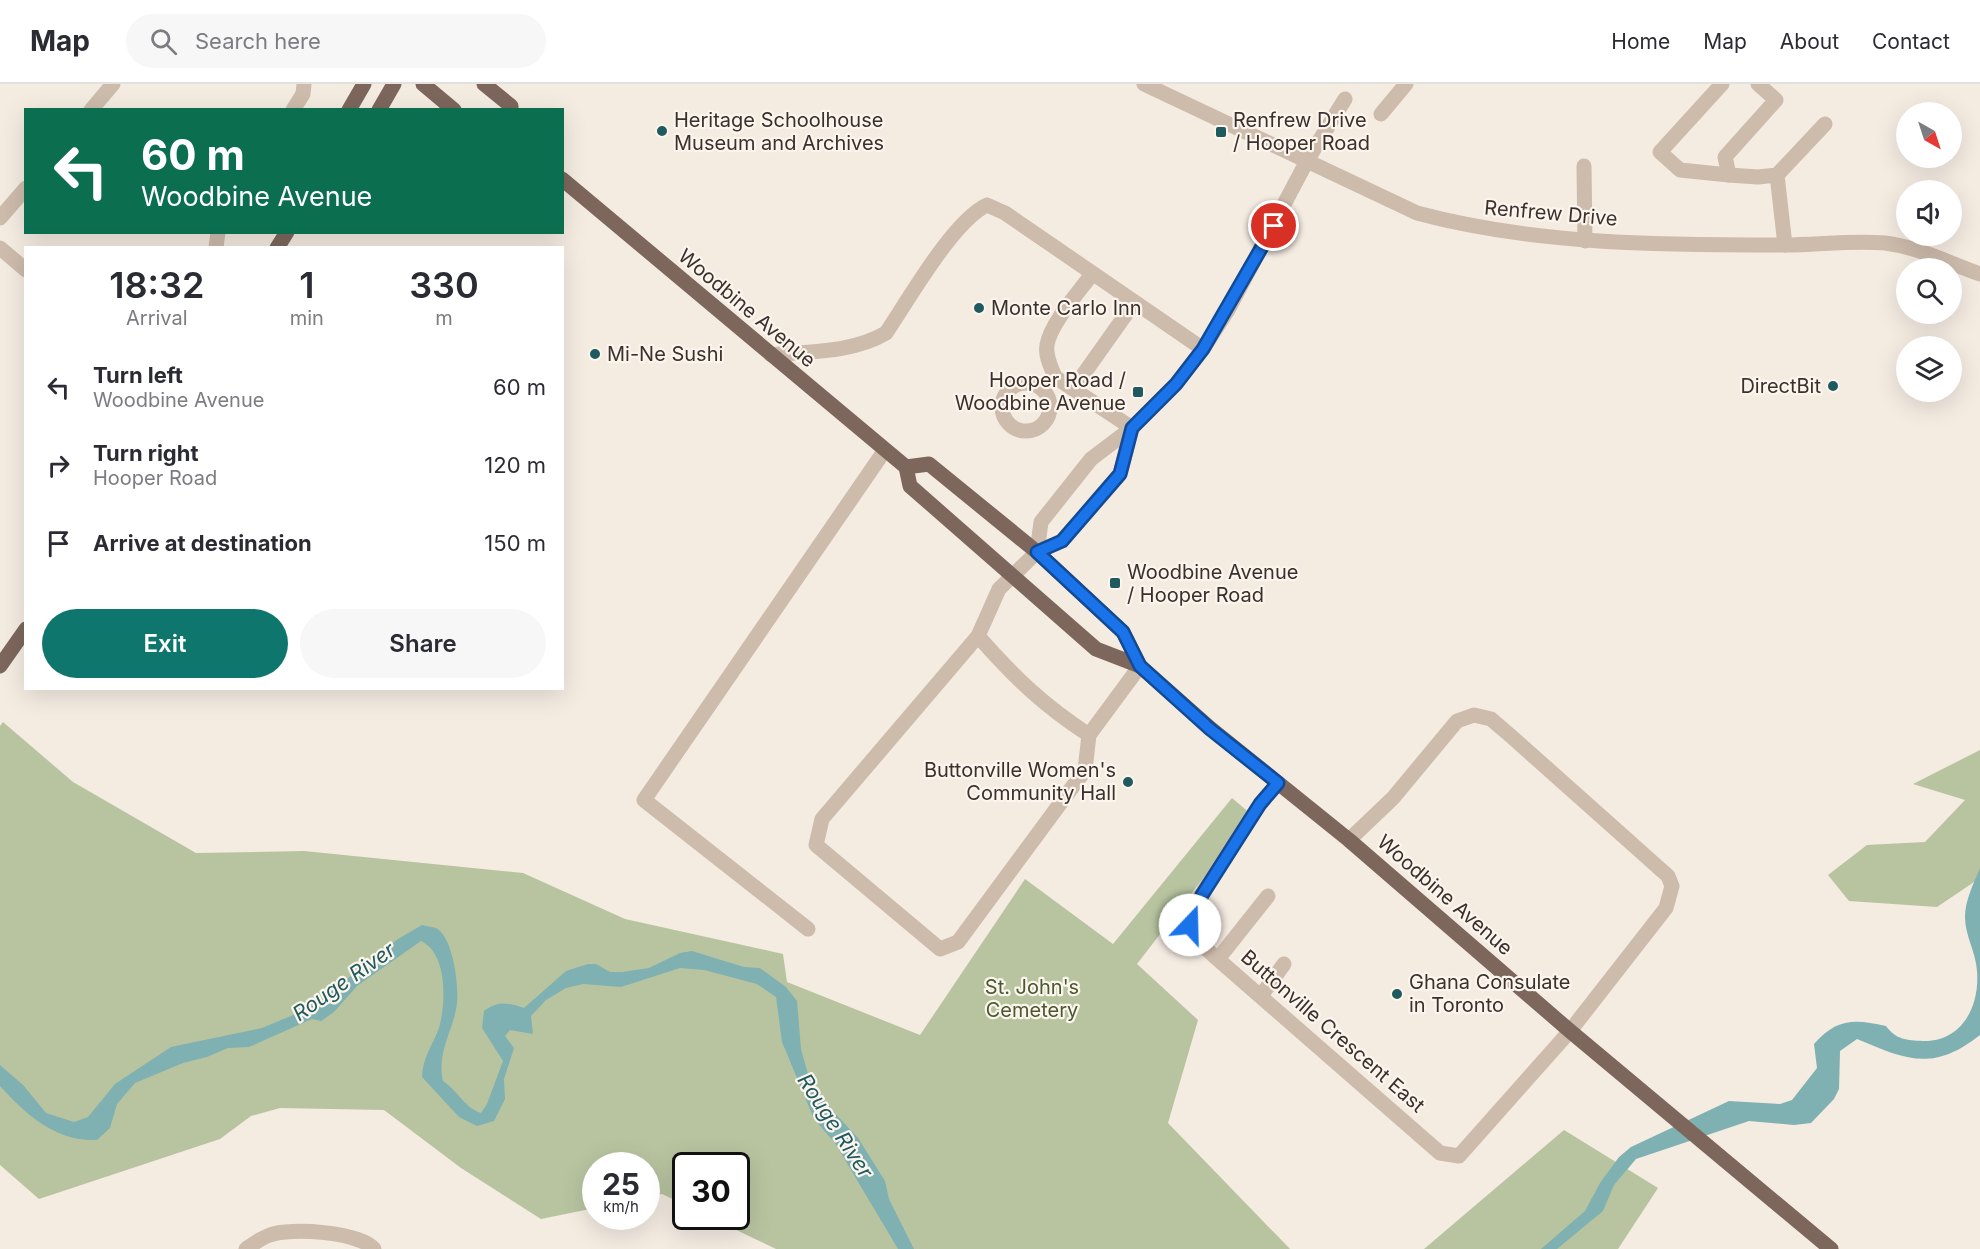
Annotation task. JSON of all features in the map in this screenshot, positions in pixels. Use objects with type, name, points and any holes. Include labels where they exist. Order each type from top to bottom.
[{"type":"main road","points":[[350,108],[364,84]]},
{"type":"main road","points":[[380,108],[394,84]]},
{"type":"main road","points":[[423,84],[452,108]]},
{"type":"main road","points":[[484,84],[511,108]]},
{"type":"main road","name":"Woodbine Avenue","points":[[564,181],[906,466],[910,486],[1096,649],[1140,666],[1210,729],[1349,840],[1570,1031],[1831,1249]]},
{"type":"main road","name":"Woodbine Avenue","points":[[906,466],[929,464],[1037,552],[1123,632],[1140,666]]},
{"type":"main road","points":[[0,666],[24,632]]},
{"type":"street","points":[[93,108],[113,84]]},
{"type":"street","points":[[294,108],[303,94],[304,84]]},
{"type":"street","name":"Renfrew Drive","points":[[1144,84],[1308,159],[1417,213],[1464,225],[1521,235],[1585,241],[1785,245],[1885,243],[1910,248],[1980,274]]},
{"type":"street","points":[[1382,114],[1406,84]]},
{"type":"street","points":[[1722,84],[1660,152],[1680,170],[1758,177],[1777,175],[1825,124]]},
{"type":"street","points":[[1729,175],[1725,157],[1776,99],[1758,84]]},
{"type":"street","points":[[1037,552],[1041,522],[1091,459],[1132,428],[1176,384],[1203,349],[1228,310],[1308,159],[1345,99]]},
{"type":"street","points":[[1584,166],[1585,241]]},
{"type":"street","points":[[1777,175],[1785,245]]},
{"type":"street","points":[[0,218],[24,190]]},
{"type":"street","points":[[771,355],[852,347],[871,342],[886,333],[958,229],[975,211],[987,206],[1005,213],[1203,349]]},
{"type":"street","points":[[0,248],[24,268]]},
{"type":"street","points":[[1092,274],[1054,328],[1047,345],[1049,364],[1055,377],[1132,428]]},
{"type":"street","points":[[1047,396],[1068,385],[1134,303]]},
{"type":"street","points":[[1132,428],[1120,474],[1062,541],[1037,552],[999,589],[978,636],[822,819],[816,845],[940,949],[958,942],[1085,770],[1089,735],[1140,666]]},
{"type":"street","points":[[808,929],[644,800],[885,450]]},
{"type":"street","points":[[978,636],[1011,674],[1049,709],[1089,735]]},
{"type":"street","name":"Buttonville Crescent East","points":[[1278,783],[1260,804],[1194,912],[1190,925],[1195,935],[1218,959],[1440,1153],[1459,1156],[1570,1031],[1666,908],[1672,886],[1668,876],[1512,737],[1491,719],[1474,715],[1457,721],[1393,798],[1349,840]]},
{"type":"street","points":[[1218,959],[1268,896]]},
{"type":"street","points":[[1261,996],[1284,964]]},
{"type":"street","points":[[246,1249],[270,1235],[288,1231],[349,1238],[374,1249]]},
{"type":"green space","name":"St. John's Cemetery","points":[[3,722],[73,782],[196,853],[304,851],[523,873],[625,919],[783,954],[787,982],[920,1035],[1025,879],[1113,944],[1232,798],[1252,815],[1137,964],[1198,1020],[1168,1123],[1290,1249],[776,1249],[736,1230],[750,1230],[750,1152],[672,1152],[672,1199],[660,1194],[660,1152],[582,1152],[582,1211],[541,1219],[461,1168],[384,1110],[280,1108],[251,1116],[220,1139],[39,1199],[0,1165],[0,726]]},
{"type":"green space","points":[[1980,750],[1980,878],[1937,907],[1849,901],[1828,875],[1867,845],[1925,842],[1965,800],[1913,784]]},
{"type":"green space","points":[[1564,1130],[1658,1188],[1618,1249],[1424,1249]]},
{"type":"water","points":[[1980,868],[1980,1035],[1948,1054],[1920,1059],[1905,1057],[1857,1039],[1840,1051],[1839,1089],[1834,1099],[1811,1123],[1794,1125],[1749,1121],[1636,1159],[1614,1185],[1603,1211],[1557,1249],[1541,1249],[1585,1211],[1600,1183],[1619,1157],[1631,1147],[1729,1101],[1780,1104],[1792,1100],[1817,1068],[1814,1044],[1830,1029],[1847,1023],[1864,1022],[1886,1026],[1902,1038],[1923,1041],[1937,1040],[1958,1029],[1972,1009],[1977,984],[1976,964],[1967,931],[1965,911]]},
{"type":"water","name":"Rouge River","points":[[422,925],[436,928],[442,933],[451,951],[456,974],[457,1003],[442,1060],[443,1081],[470,1107],[481,1113],[487,1104],[503,1061],[482,1028],[484,1011],[494,1005],[504,1004],[524,1008],[566,971],[588,964],[596,964],[610,972],[622,972],[649,968],[680,953],[692,951],[744,967],[760,968],[786,987],[797,1001],[801,1049],[809,1078],[832,1110],[858,1138],[885,1181],[889,1199],[914,1249],[898,1249],[835,1143],[814,1119],[782,1042],[776,997],[757,984],[704,970],[680,968],[621,987],[583,984],[566,988],[546,1000],[531,1016],[533,1034],[510,1030],[505,1036],[514,1048],[504,1079],[505,1099],[494,1121],[477,1126],[459,1117],[422,1077],[426,1058],[439,1028],[444,993],[443,980],[436,957],[430,947],[421,941],[357,986],[334,1012],[321,1021],[312,1019],[249,1047],[228,1048],[207,1057],[183,1063],[135,1083],[117,1104],[110,1128],[97,1140],[68,1136],[42,1124],[20,1107],[0,1086],[0,1065],[23,1085],[46,1113],[74,1122],[88,1117],[115,1084],[171,1047],[262,1028],[310,1008],[398,939]]},
{"type":"place","name":"Heritage Schoolhouse Museum and Archives","points":[[662,131]]},
{"type":"place","name":"Renfrew Drive / Hooper Road","points":[[1221,132]]},
{"type":"place","name":"Monte Carlo Inn","points":[[979,308]]},
{"type":"place","name":"Mi-Ne Sushi","points":[[595,354]]},
{"type":"place","name":"DirectBit","points":[[1833,386]]},
{"type":"place","name":"Hooper Road / Woodbine Avenue","points":[[1138,392]]},
{"type":"place","name":"Woodbine Avenue / Hooper Road","points":[[1115,583]]},
{"type":"place","name":"Buttonville Women's Community Hall","points":[[1128,782]]},
{"type":"place","name":"Ghana Consulate in Toronto","points":[[1397,994]]},
{"type":"route","points":[[1190,925],[1202,895],[1215,878],[1260,804],[1278,783],[1210,729],[1140,666],[1123,632],[1037,552],[1062,541],[1120,474],[1132,428],[1176,384],[1203,349],[1228,310],[1274,226]]}]
